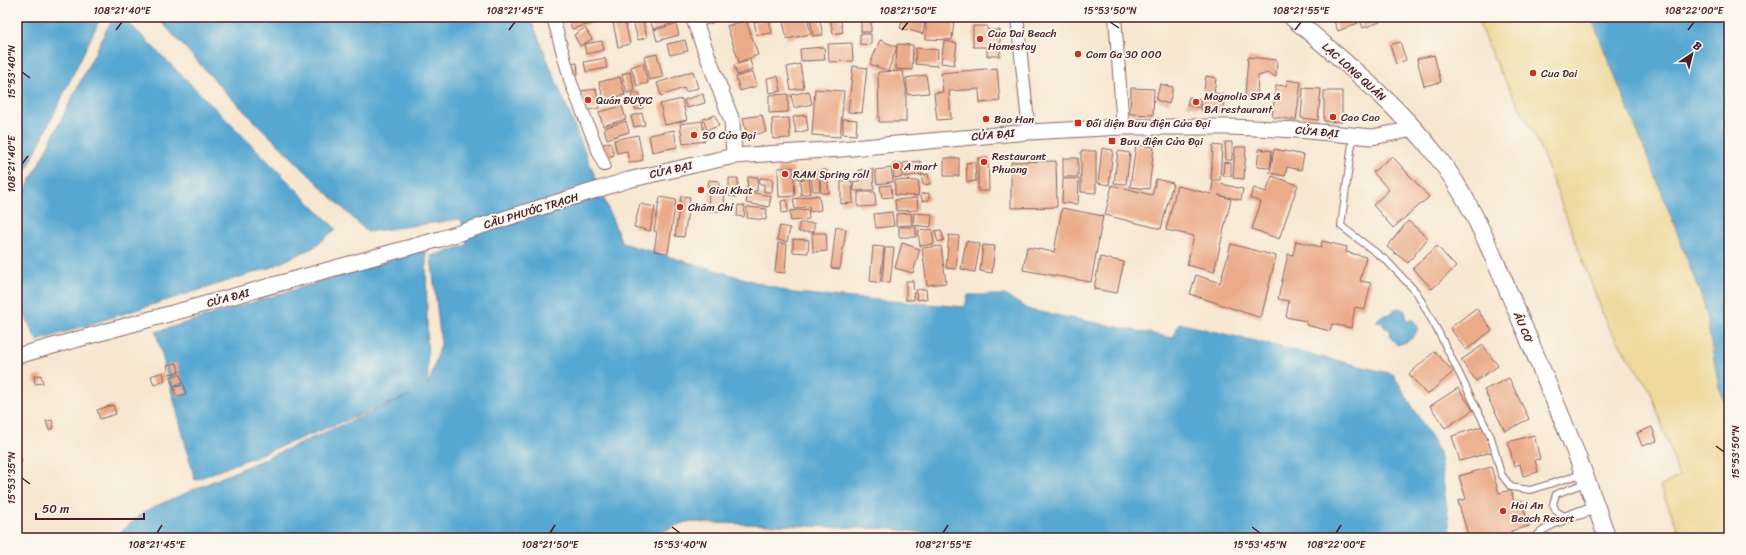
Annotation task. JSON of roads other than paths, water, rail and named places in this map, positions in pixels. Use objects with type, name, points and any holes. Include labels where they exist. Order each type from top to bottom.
[{"type":"main road","name":"LẠC LONG QUÂN","points":[[1292,17],[1350,67],[1414,129]]},
{"type":"main road","name":"ÂU CƠ","points":[[1414,129],[1436,154],[1458,187],[1489,248],[1556,403],[1597,507],[1607,538]]},
{"type":"street","points":[[553,17],[571,83],[604,165]]},
{"type":"street","points":[[1017,17],[1029,132]]},
{"type":"street","points":[[1115,17],[1122,127]]},
{"type":"street","points":[[699,18],[732,121],[734,156]]},
{"type":"street","name":"CỬA ĐẠI","points":[[622,182],[734,156],[841,149],[1029,132],[1122,127],[1230,127],[1298,130],[1372,137],[1414,129]]},
{"type":"street","name":"CẦU PHƯỚC TRẠCH","points":[[440,239],[622,182]]},
{"type":"street","name":"CỬA ĐẠI","points":[[17,356],[440,239]]},
{"type":"lane","points":[[1354,136],[1341,226],[1387,261],[1417,294],[1439,333],[1491,437],[1501,474],[1511,487],[1530,490],[1585,478]]},
{"type":"lane","points":[[1585,478],[1556,494],[1552,504],[1556,511],[1564,516],[1597,507]]},
{"type":"lane","points":[[1535,538],[1541,531],[1597,507]]},
{"type":"water","points":[[17,17],[101,17],[26,171],[17,165]]},
{"type":"water","points":[[113,17],[123,17],[336,229],[314,247],[272,267],[37,341],[17,299],[17,207]]},
{"type":"water","points":[[157,17],[530,17],[622,243],[793,293],[965,307],[968,295],[1005,295],[1030,310],[1173,338],[1179,323],[1393,374],[1439,451],[1451,538],[961,538],[894,529],[685,522],[647,538],[113,538],[147,510],[411,395],[195,480],[156,332],[426,249],[428,386],[441,344],[431,256],[467,245],[461,219],[367,232],[229,96]]},
{"type":"water","points":[[1591,17],[1729,17],[1729,411],[1720,392],[1704,304],[1661,190]]},
{"type":"water","points":[[1399,308],[1405,311],[1407,320],[1413,320],[1418,327],[1411,339],[1397,345],[1391,338],[1390,329],[1385,328],[1382,323],[1376,321],[1381,316],[1390,314]]},
{"type":"place","name":"Cua Dai Beach Homestay","points":[[980,39]]},
{"type":"place","name":"Com Ga 30 000","points":[[1078,54]]},
{"type":"place","name":"Cua Dai","points":[[1533,73]]},
{"type":"place","name":"Quán ĐƯỢC","points":[[588,100]]},
{"type":"place","name":"Magnolia SPA & BA restaurant","points":[[1196,102]]},
{"type":"place","name":"Cao Cao","points":[[1333,117]]},
{"type":"place","name":"Bao Han","points":[[986,119]]},
{"type":"place","name":"Đối diện Bưu điện Cửa Đại","points":[[1078,123]]},
{"type":"place","name":"50 Cửa Đại","points":[[694,135]]},
{"type":"place","name":"Bưu điện Cửa Đại","points":[[1112,141]]},
{"type":"place","name":"Restaurant Phuong","points":[[984,162]]},
{"type":"place","name":"A mart","points":[[896,166]]},
{"type":"place","name":"RAM Spring roll","points":[[785,174]]},
{"type":"place","name":"Giai Khat","points":[[701,190]]},
{"type":"place","name":"Chăm Chỉ","points":[[680,207]]},
{"type":"place","name":"Hoi An Beach Resort","points":[[1503,511]]}]
